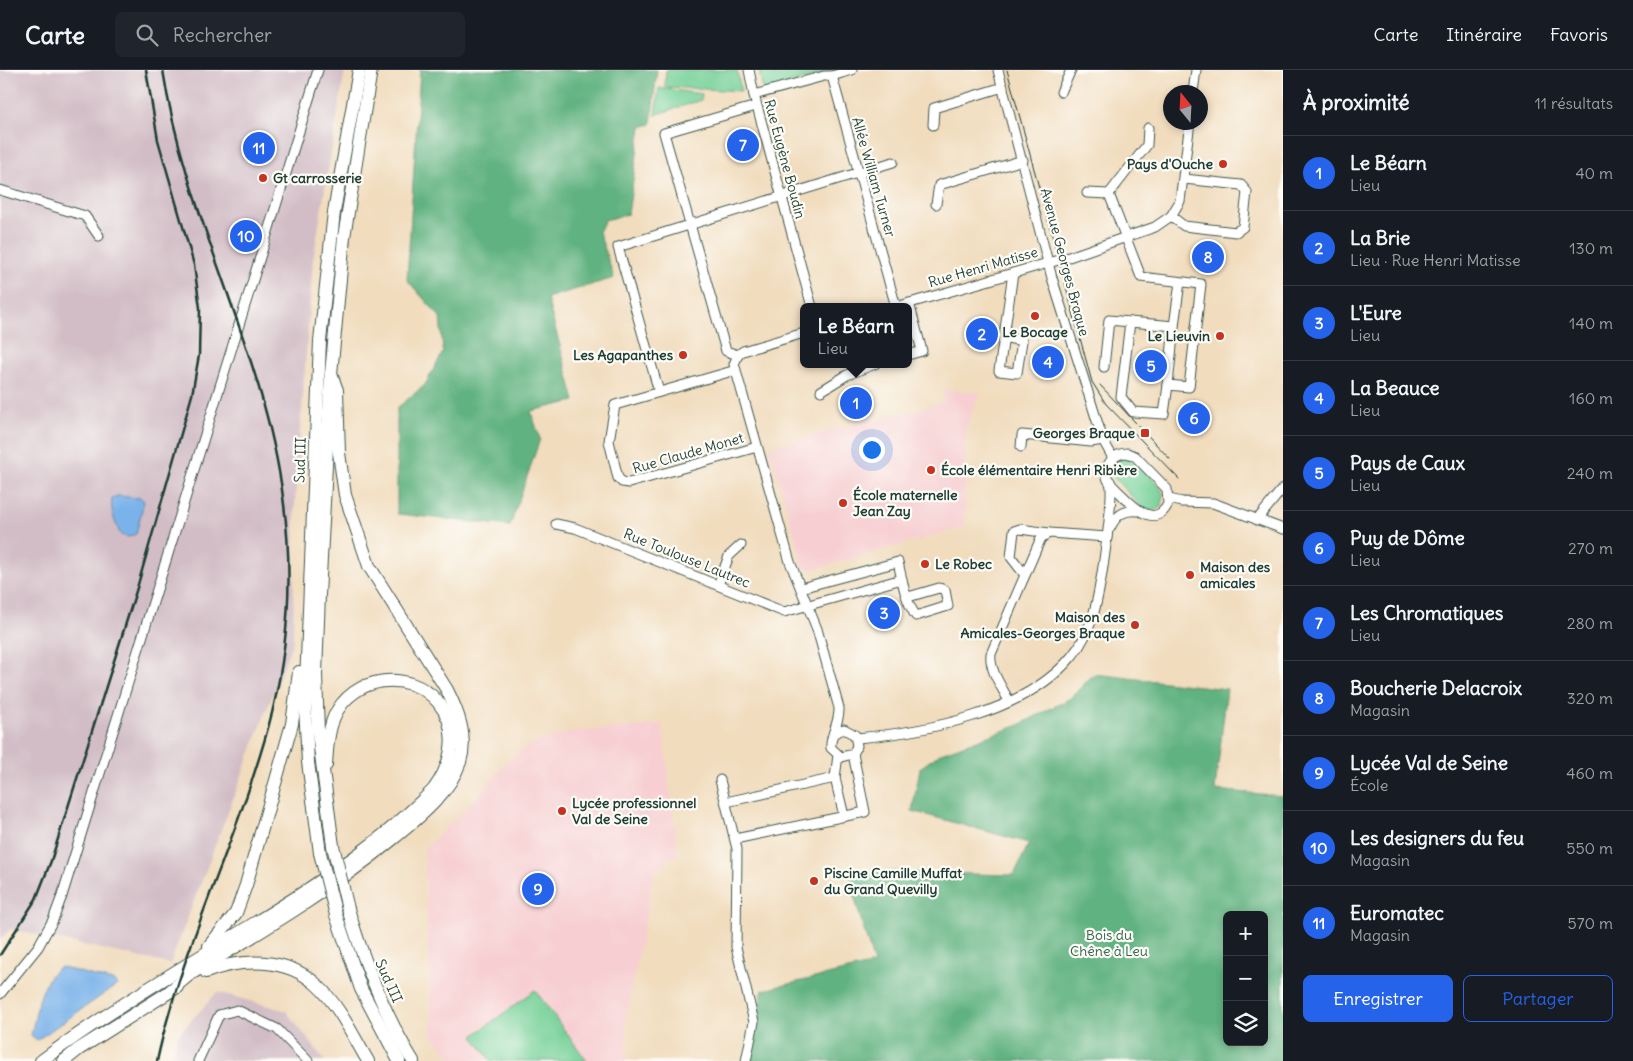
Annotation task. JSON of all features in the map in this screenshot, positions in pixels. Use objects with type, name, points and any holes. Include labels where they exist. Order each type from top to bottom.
[{"type":"highway","name":"Sud III","points":[[359,70],[334,212],[320,342],[305,708],[308,762],[320,853],[342,912],[388,1016],[413,1061]]},
{"type":"highway","name":"Sud III","points":[[370,70],[344,237],[331,374],[316,674],[319,756],[342,912],[361,989],[399,1061]]},
{"type":"highway","points":[[170,991],[190,975],[324,892],[386,845],[422,815],[451,782],[460,761],[463,741],[457,711],[447,690],[392,606],[369,566],[345,495],[339,453],[338,390],[331,374]]},
{"type":"highway","points":[[176,972],[218,938],[236,913],[246,885],[292,724],[300,662],[307,649]]},
{"type":"highway","points":[[41,1061],[82,1031],[344,865],[401,821],[434,789],[447,767],[452,748],[452,732],[438,702],[426,691],[399,680],[384,680],[369,684],[350,696],[334,716],[328,740],[325,798]]},
{"type":"highway","points":[[64,1061],[79,1049],[170,991],[205,972],[236,963],[266,963],[297,971],[317,985],[339,1013],[368,1061]]},
{"type":"street","points":[[0,994],[38,947],[53,920],[62,896],[318,70]]},
{"type":"street","points":[[749,70],[754,95]]},
{"type":"street","points":[[832,76],[852,70]]},
{"type":"street","name":"Avenue Georges Braque","points":[[998,70],[1049,262],[1103,440],[1113,458]]},
{"type":"street","points":[[1061,92],[1071,70]]},
{"type":"street","points":[[1194,85],[1196,70]]},
{"type":"street","name":"Rue Eugène Boudin","points":[[811,303],[754,95],[832,76]]},
{"type":"street","name":"Allée William Turner","points":[[832,76],[895,303]]},
{"type":"street","points":[[933,125],[934,108],[1003,86]]},
{"type":"street","points":[[738,355],[726,351],[664,133],[756,106]]},
{"type":"street","points":[[1109,194],[1147,145],[1148,128]]},
{"type":"street","points":[[1184,179],[1241,185],[1245,188],[1247,192],[1243,227],[1236,232],[1184,226],[1171,216],[1180,201],[1189,130]]},
{"type":"street","points":[[936,204],[938,185],[1023,160]]},
{"type":"street","points":[[659,392],[618,247],[782,198],[893,162]]},
{"type":"street","points":[[0,190],[85,216],[100,236]]},
{"type":"street","points":[[1087,193],[1109,194]]},
{"type":"street","points":[[1109,194],[1141,277],[1201,284],[1189,387],[1168,385]]},
{"type":"street","name":"Rue Henri Matisse","points":[[909,303],[1049,262],[1125,237],[1155,227],[1171,216]]},
{"type":"street","points":[[1003,337],[1013,273]]},
{"type":"street","points":[[1130,322],[1121,397],[1133,412],[1164,414],[1180,282]]},
{"type":"street","points":[[912,314],[922,351],[912,354]]},
{"type":"street","points":[[1104,368],[1109,320],[1174,326]]},
{"type":"street","points":[[735,839],[865,812],[853,754],[857,746],[854,734],[839,708],[808,605],[790,562],[734,364],[738,355],[749,349],[800,334]]},
{"type":"street","points":[[821,391],[848,375],[865,368]]},
{"type":"street","name":"Rue Claude Monet","points":[[736,370],[615,405],[610,441],[618,478],[622,482],[629,484],[757,447]]},
{"type":"street","points":[[1022,447],[1022,435],[1091,442],[1103,440]]},
{"type":"street","points":[[834,733],[840,730],[854,734],[949,723],[1009,701],[1050,678],[1073,656],[1084,638],[1097,599],[1108,533],[1111,490],[1107,472],[1113,458],[1123,453],[1135,456],[1164,484],[1169,499],[1167,506],[1160,513],[1150,516],[1138,511],[1110,481]]},
{"type":"street","points":[[1257,520],[1283,488]]},
{"type":"street","points":[[1169,499],[1182,502],[1213,503],[1283,529]]},
{"type":"street","points":[[1108,533],[1116,516],[1121,513],[1138,511]]},
{"type":"street","name":"Rue Toulouse Lautrec","points":[[556,524],[575,528],[784,612],[902,579]]},
{"type":"street","points":[[1025,575],[1011,557],[1014,531],[1020,529],[1049,532],[1108,533]]},
{"type":"street","points":[[1009,701],[990,661],[991,654],[1041,538],[1049,532]]},
{"type":"street","points":[[718,586],[729,556],[741,545]]},
{"type":"street","points":[[801,588],[898,562],[908,597]]},
{"type":"street","points":[[839,708],[839,721],[830,744],[838,755],[845,757],[853,754]]},
{"type":"street","points":[[838,755],[835,778],[844,816]]},
{"type":"street","points":[[726,802],[835,778]]},
{"type":"street","points":[[720,780],[737,849],[735,940],[754,1022],[746,1061]]},
{"type":"street","points":[[198,1061],[219,1015],[237,1010],[276,1029],[308,1061]]},
{"type":"shaded area","points":[[0,70],[345,70],[313,260],[295,501],[293,641],[170,964],[10,929],[0,940]]},
{"type":"shaded area","points":[[942,389],[981,393],[969,417],[966,432],[965,527],[810,570],[803,566],[769,448],[873,419],[875,421],[945,402]]},
{"type":"shaded area","points":[[662,724],[678,856],[666,859],[666,865],[655,870],[626,1016],[627,1061],[453,1061],[432,1035],[424,849],[467,808],[500,769],[517,753],[537,741],[572,732]]},
{"type":"shaded area","points":[[217,992],[286,1011],[325,1061],[172,1061],[178,1035]]},
{"type":"green space","points":[[420,70],[657,70],[651,124],[641,127],[628,214],[605,220],[599,232],[614,278],[547,298],[575,401],[531,411],[540,439],[510,526],[397,514],[397,408],[425,385],[443,352],[440,317],[407,280]]},
{"type":"green space","points":[[666,70],[737,70],[741,91],[665,87]]},
{"type":"green space","points":[[759,70],[843,70],[834,73],[833,71],[763,91]]},
{"type":"green space","points":[[659,88],[702,94],[701,100],[655,115]]},
{"type":"green space","points":[[1125,458],[1135,462],[1151,476],[1162,491],[1163,501],[1161,507],[1153,511],[1145,511],[1114,478],[1114,465],[1118,460]]},
{"type":"green space","name":"Bois du Chêne à Leu","points":[[1094,674],[1227,689],[1215,790],[1283,796],[1283,1061],[750,1061],[749,1046],[763,990],[874,964],[855,899],[850,871],[1014,875],[1029,843],[912,811],[920,768],[941,753],[1019,725],[1069,699]]},
{"type":"green space","points":[[535,990],[587,1061],[491,1061],[473,1036]]},
{"type":"water","points":[[117,496],[141,498],[144,501],[136,534],[128,537],[121,535],[119,531],[112,508],[112,499]]},
{"type":"water","points":[[61,967],[116,982],[117,985],[37,1040],[31,1036],[40,997],[49,978],[54,971]]},
{"type":"tram line","points":[[1007,70],[1092,382],[1106,404],[1179,479]]},
{"type":"tram line","points":[[1100,385],[1170,459]]},
{"type":"railway","points":[[0,955],[36,899],[51,861],[137,588],[192,395],[199,355],[200,308],[194,265],[158,140],[146,70]]},
{"type":"railway","points":[[157,1061],[168,1016],[182,973],[260,757],[278,687],[288,606],[286,524],[273,442],[242,336],[188,178],[174,125],[163,70]]},
{"type":"place","name":"Les Chromatiques","points":[[743,145]]},
{"type":"place","name":"Euromatec","points":[[259,148]]},
{"type":"place","name":"Pays d'Ouche","points":[[1223,164]]},
{"type":"place","name":"Gt carrosserie","points":[[263,178]]},
{"type":"place","name":"Les designers du feu","points":[[246,236]]},
{"type":"place","name":"Boucherie Delacroix","points":[[1208,257]]},
{"type":"place","name":"Le Bocage","points":[[1035,316]]},
{"type":"place","name":"La Brie","points":[[982,334]]},
{"type":"place","name":"Le Lieuvin","points":[[1220,336]]},
{"type":"place","name":"Les Agapanthes","points":[[683,355]]},
{"type":"place","name":"La Beauce","points":[[1048,362]]},
{"type":"place","name":"Pays de Caux","points":[[1151,366]]},
{"type":"place","name":"Le Béarn","points":[[856,403]]},
{"type":"place","name":"Puy de Dôme","points":[[1194,418]]},
{"type":"place","name":"Georges Braque","points":[[1145,433]]},
{"type":"place","name":"École élémentaire Henri Ribière","points":[[931,470]]},
{"type":"place","name":"École maternelle Jean Zay","points":[[843,503]]},
{"type":"place","name":"Le Robec","points":[[925,564]]},
{"type":"place","name":"Maison des amicales","points":[[1190,575]]},
{"type":"place","name":"L'Eure","points":[[884,613]]},
{"type":"place","name":"Maison des Amicales-Georges Braque","points":[[1135,625]]},
{"type":"place","name":"Lycée professionnel Val de Seine","points":[[562,811]]},
{"type":"place","name":"Piscine Camille Muffat du Grand Quevilly","points":[[814,881]]},
{"type":"place","name":"Lycée Val de Seine","points":[[538,889]]}]
